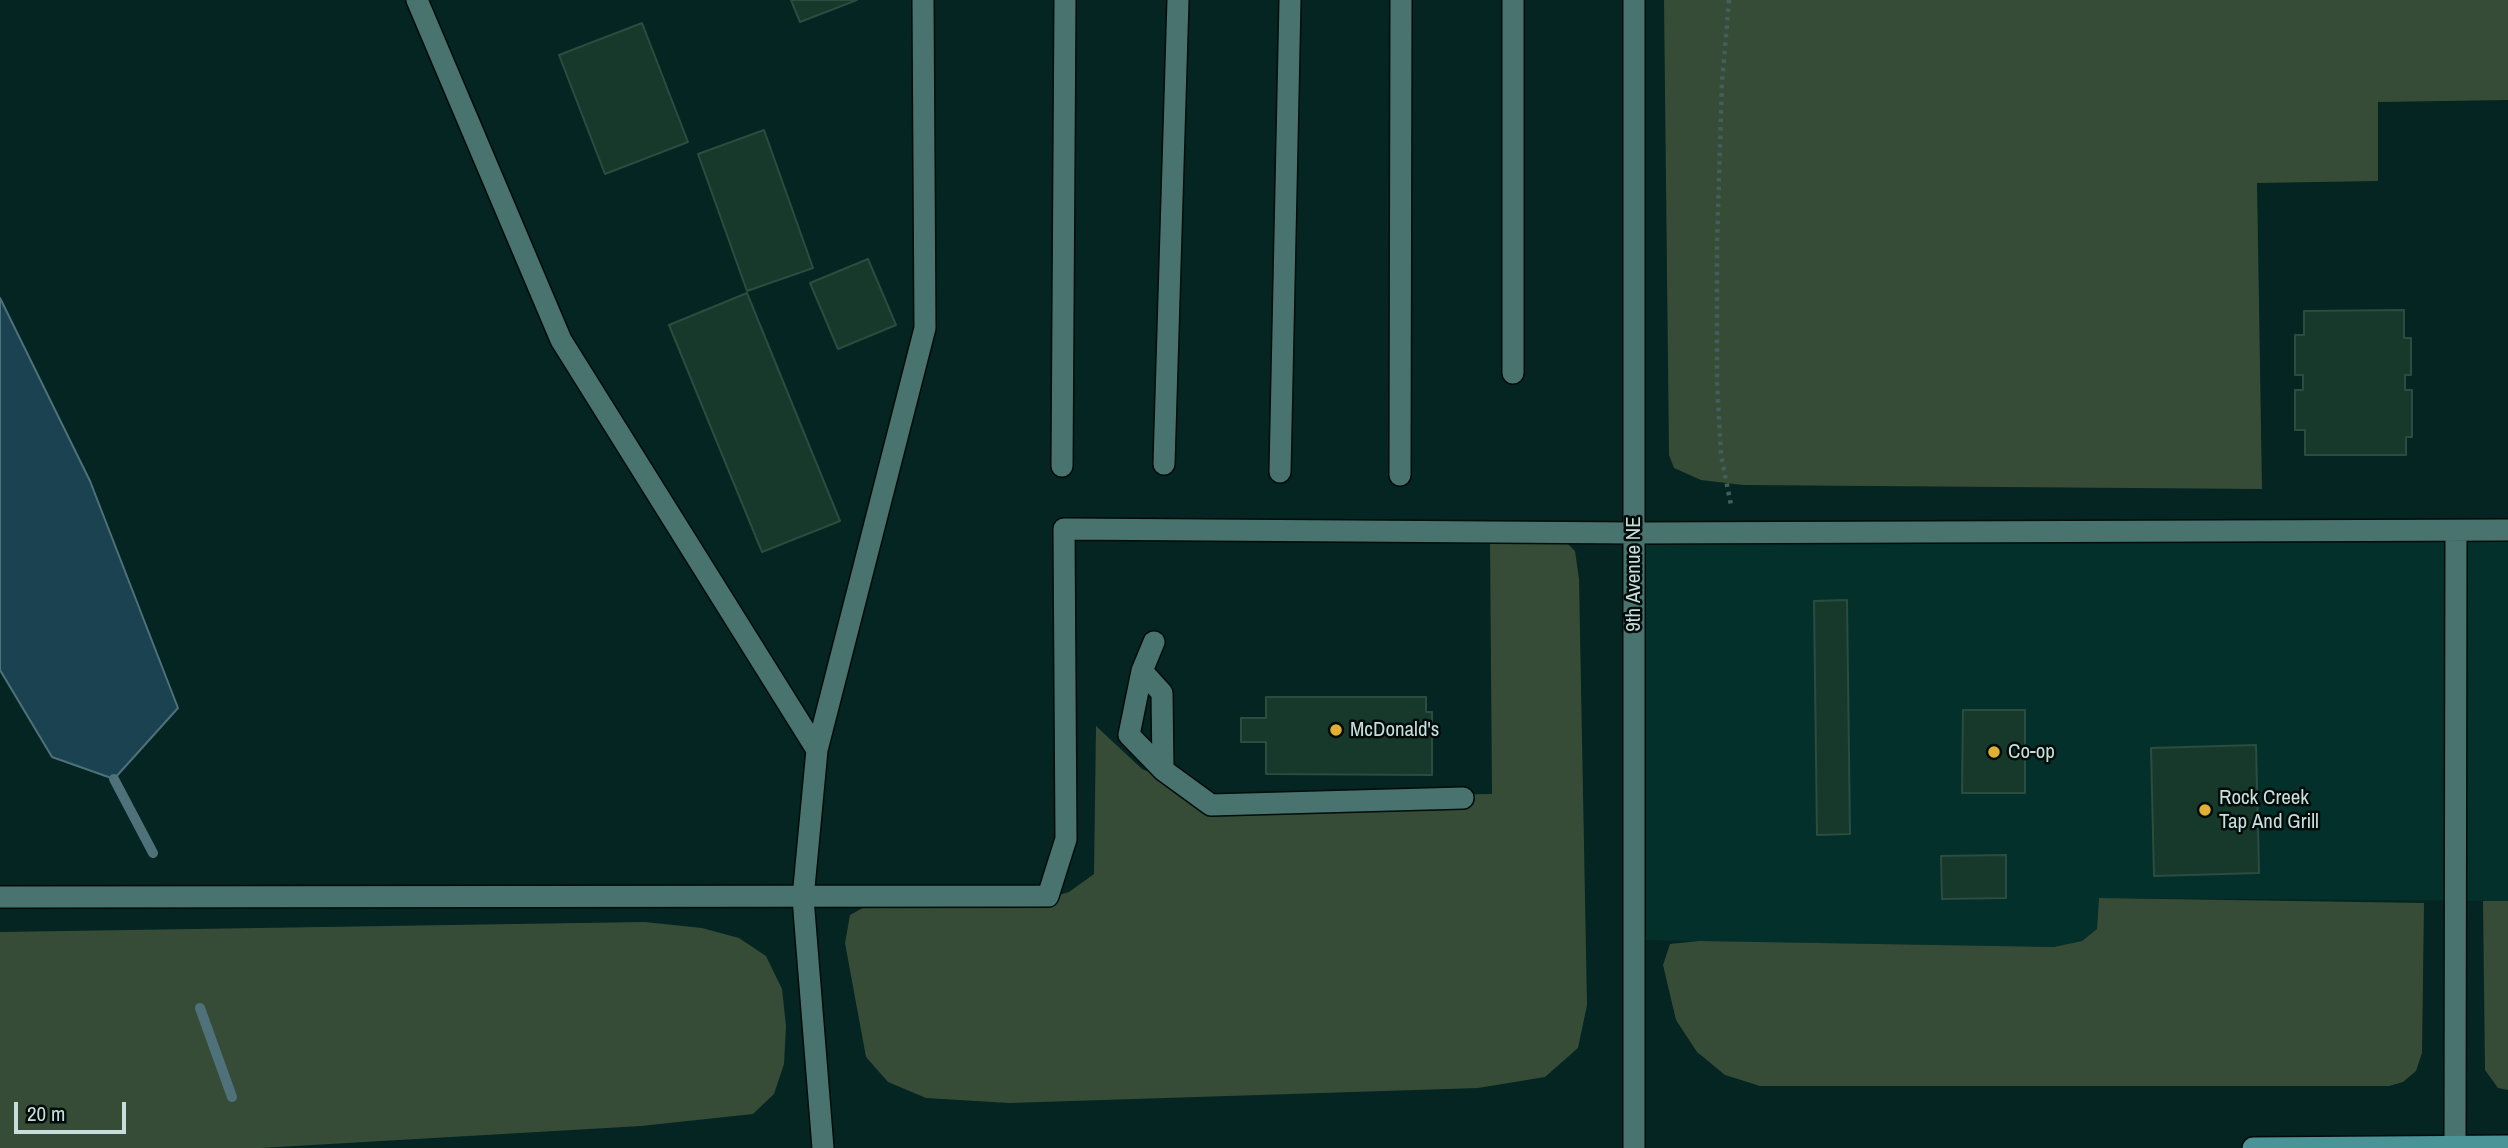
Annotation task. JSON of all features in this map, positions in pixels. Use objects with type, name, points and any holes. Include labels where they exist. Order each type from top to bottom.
[{"type":"main road","points":[[2253,1148],[2508,1146]]},
{"type":"street","points":[[417,0],[561,340],[817,750]]},
{"type":"street","points":[[823,1148],[803,898],[817,750],[925,328],[923,0]]},
{"type":"street","points":[[1062,466],[1065,0]]},
{"type":"street","points":[[1164,464],[1178,0]]},
{"type":"street","points":[[1280,472],[1290,0]]},
{"type":"street","points":[[1400,475],[1401,0]]},
{"type":"street","points":[[1513,0],[1513,373]]},
{"type":"street","name":"9th Avenue NE","points":[[1634,0],[1634,1148]]},
{"type":"street","points":[[0,897],[1048,896],[1066,839],[1064,529],[1634,533],[2508,530]]},
{"type":"street","points":[[2455,1146],[2456,531]]},
{"type":"street","points":[[1154,642],[1142,671],[1129,735],[1163,770],[1211,806],[1462,798]]},
{"type":"street","points":[[1142,671],[1162,693],[1163,770]]},
{"type":"path","points":[[1728,0],[1722,83],[1718,216],[1717,383],[1721,455],[1736,533]]},
{"type":"shaded area","points":[[0,298],[90,481],[178,708],[114,779],[52,757],[0,670]]},
{"type":"shaded area","points":[[2508,530],[2508,901],[2099,898],[2097,929],[2082,941],[2054,947],[1634,940],[1634,533]]},
{"type":"green space","points":[[1664,0],[2508,0],[2508,100],[2378,102],[2378,181],[2257,183],[2262,489],[1743,485],[1701,480],[1674,468],[1669,455]]},
{"type":"green space","points":[[1490,538],[1565,541],[1575,551],[1579,579],[1587,1005],[1578,1048],[1545,1077],[1478,1088],[1009,1103],[926,1098],[888,1082],[866,1057],[845,943],[850,915],[870,904],[1036,902],[1069,892],[1094,874],[1096,726],[1142,769],[1207,794],[1317,797],[1492,794]]},
{"type":"green space","points":[[2099,898],[2424,903],[2422,1053],[2416,1071],[2403,1082],[2389,1086],[1760,1086],[1725,1075],[1697,1052],[1676,1020],[1663,965],[1670,944],[1699,941],[2054,947],[2082,941],[2097,929]]},
{"type":"green space","points":[[2483,901],[2508,901],[2508,1090],[2498,1088],[2485,1070]]},
{"type":"green space","points":[[645,922],[702,928],[739,938],[766,956],[782,989],[786,1026],[784,1064],[774,1094],[753,1114],[641,1126],[261,1148],[0,1148],[0,932]]},
{"type":"building","points":[[791,0],[857,0],[800,22]]},
{"type":"building","points":[[642,23],[688,142],[605,174],[559,55]]},
{"type":"building","points":[[764,130],[813,268],[747,291],[698,154]]},
{"type":"building","points":[[868,259],[896,325],[838,349],[810,283]]},
{"type":"building","points":[[747,293],[840,521],[762,552],[669,325]]},
{"type":"building","points":[[2404,310],[2404,338],[2411,338],[2411,375],[2405,375],[2405,390],[2412,390],[2412,437],[2406,437],[2406,455],[2305,455],[2305,430],[2295,430],[2295,390],[2303,390],[2303,375],[2295,375],[2295,335],[2304,335],[2304,311]]},
{"type":"building","points":[[1847,600],[1850,834],[1817,835],[1814,601]]},
{"type":"building","name":"McDonald's","points":[[1266,697],[1426,697],[1426,712],[1432,712],[1432,775],[1266,774],[1266,742],[1241,742],[1241,718],[1266,718]]},
{"type":"building","name":"Co-op","points":[[1963,710],[2025,710],[2025,793],[1962,793]]},
{"type":"building","name":"Rock Creek Tap And Grill","points":[[2256,745],[2259,873],[2154,876],[2151,748]]},
{"type":"building","points":[[2006,855],[2006,898],[1942,899],[1941,856]]},
{"type":"waterway","points":[[114,779],[153,853]]},
{"type":"waterway","points":[[200,1008],[232,1097]]},
{"type":"place","name":"McDonald's","points":[[1336,730]]},
{"type":"place","name":"Co-op","points":[[1994,752]]},
{"type":"place","name":"Rock Creek Tap And Grill","points":[[2205,810]]}]
